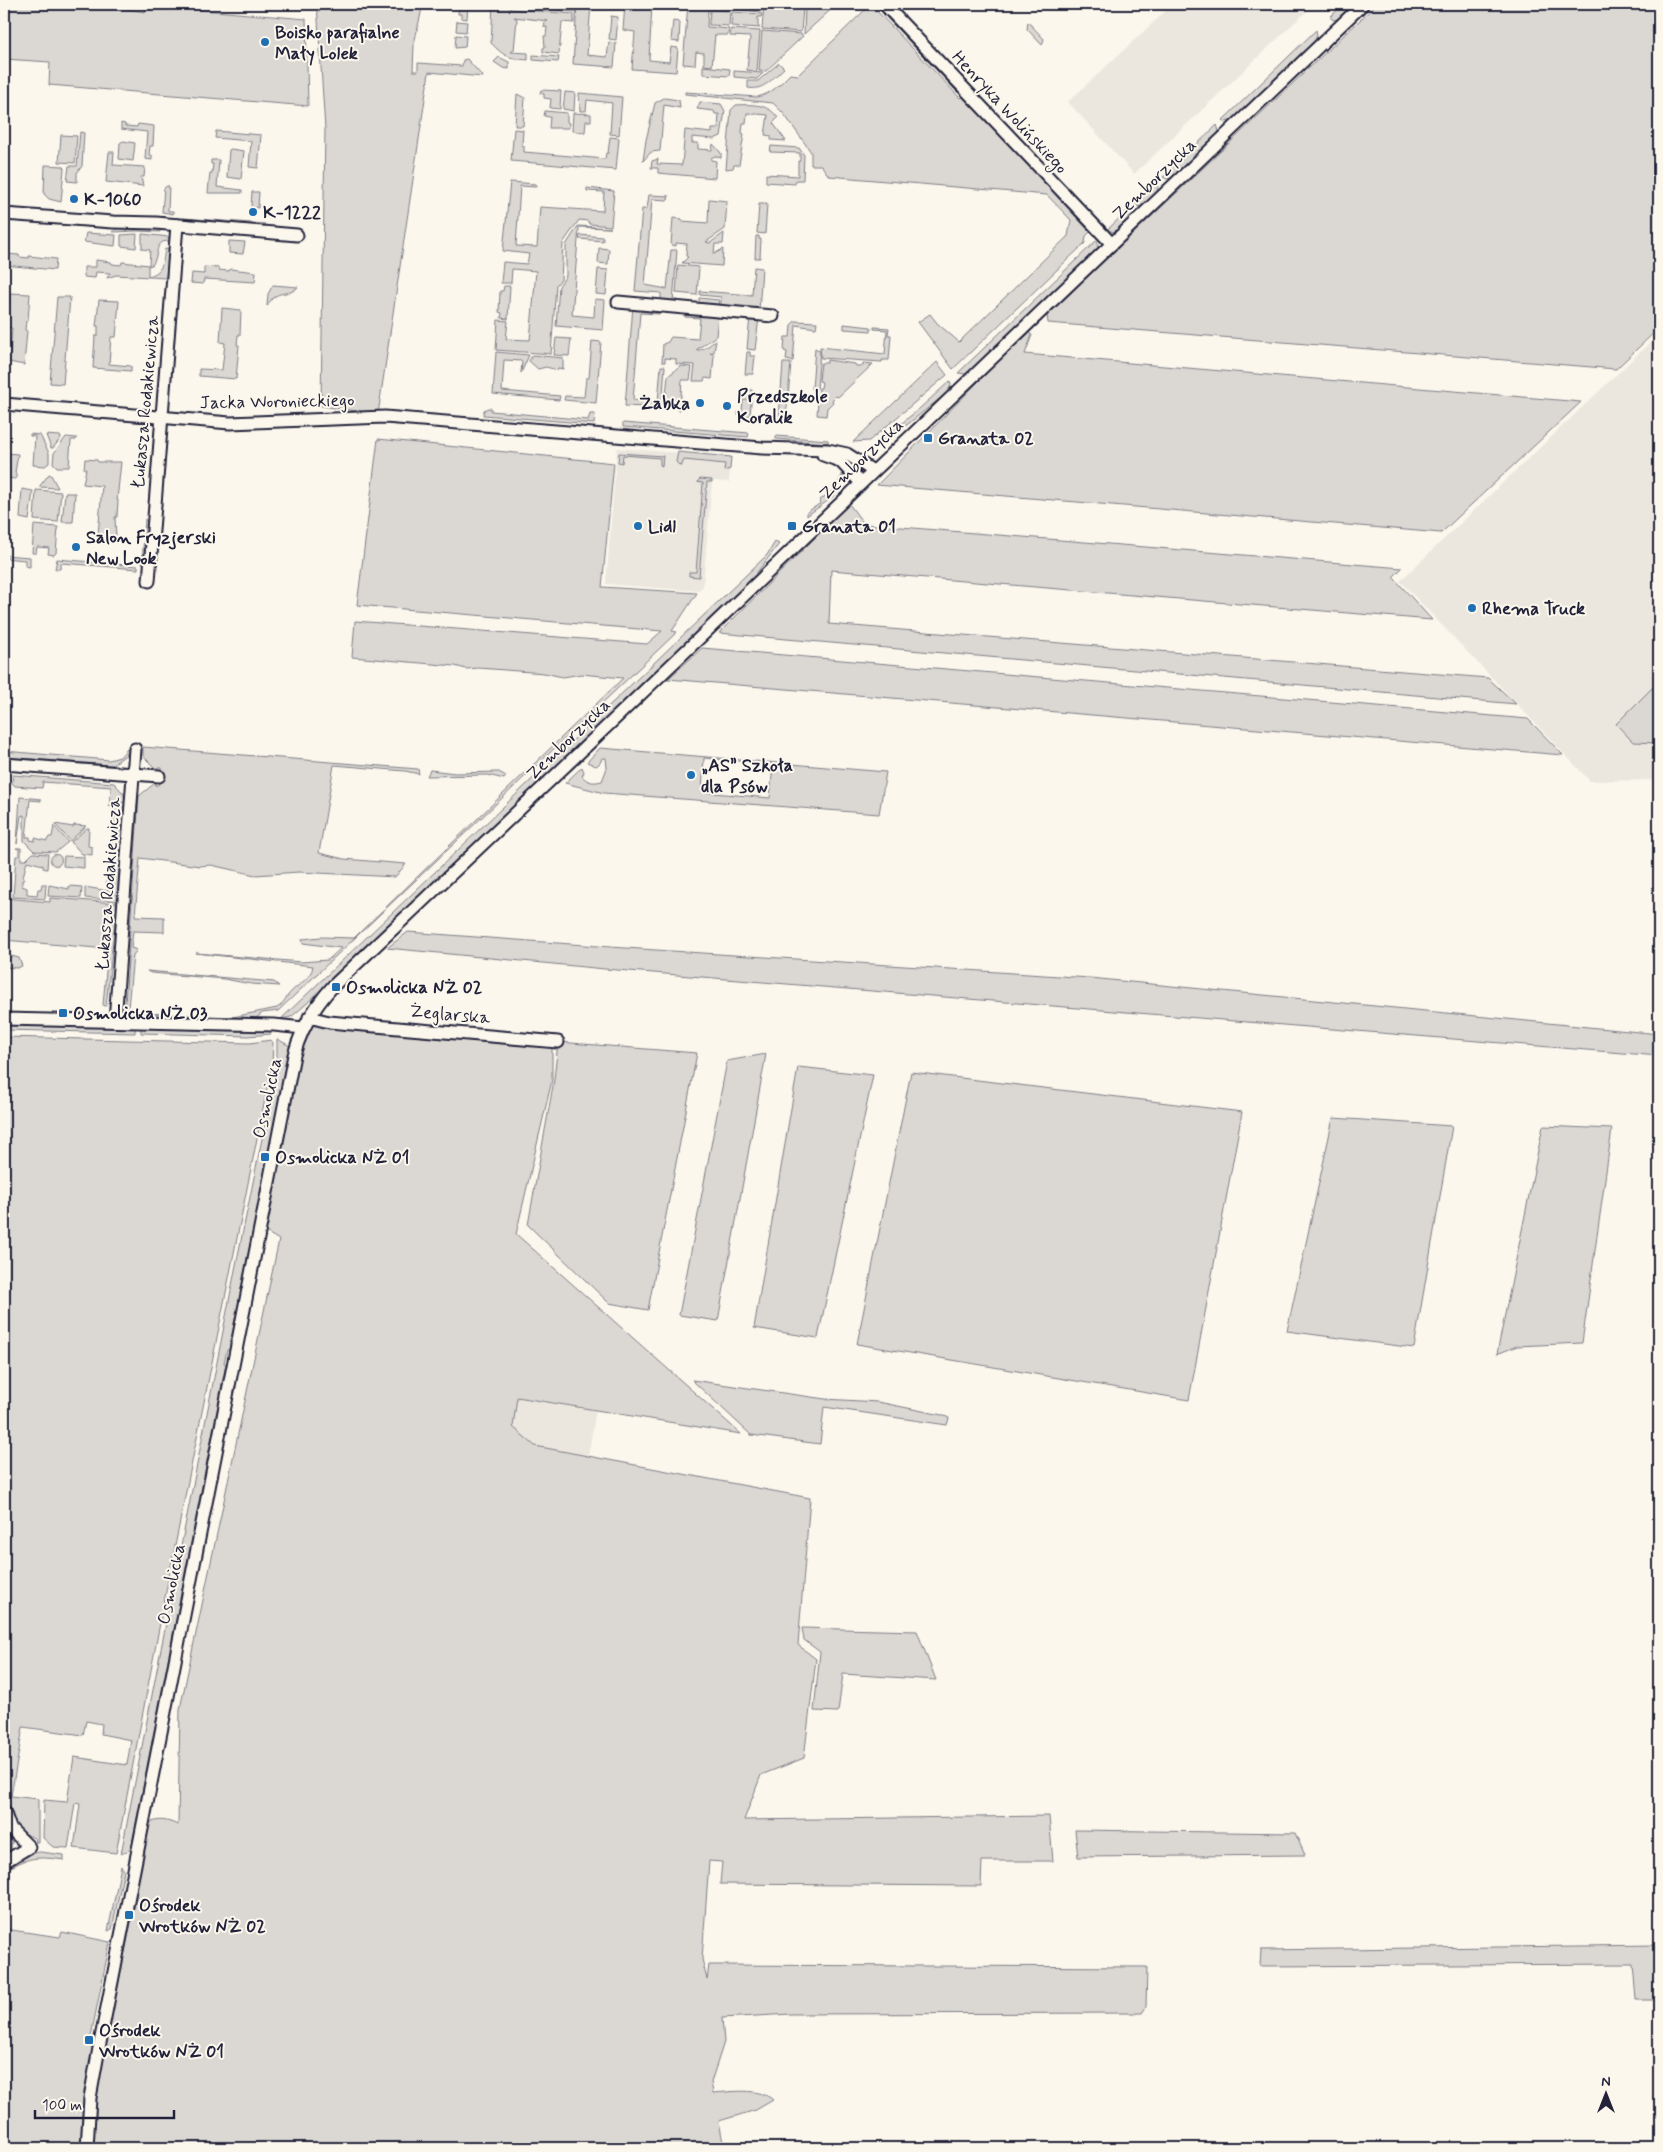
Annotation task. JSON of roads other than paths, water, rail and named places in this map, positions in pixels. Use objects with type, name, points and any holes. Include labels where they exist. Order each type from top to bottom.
[{"type":"street","name":"Henryka Wolińskiego","points":[[884,4],[1112,244]]},
{"type":"street","name":"Zemborzycka","points":[[303,1028],[309,1017],[333,986],[1363,4]]},
{"type":"street","points":[[4,214],[297,235]]},
{"type":"street","name":"Łukasza Rodakiewicza","points":[[149,581],[177,225]]},
{"type":"street","points":[[618,302],[773,316]]},
{"type":"street","name":"Jacka Woronieckiego","points":[[4,404],[242,423],[378,417],[812,451]]},
{"type":"street","points":[[812,451],[828,450],[847,454],[873,471]]},
{"type":"street","points":[[812,451],[840,461],[861,483]]},
{"type":"street","name":"Łukasza Rodakiewicza","points":[[115,1021],[136,749]]},
{"type":"street","points":[[4,764],[159,776]]},
{"type":"street","name":"Żeglarska","points":[[309,1017],[319,1021],[558,1042]]},
{"type":"street","points":[[4,1019],[287,1025],[303,1028]]},
{"type":"street","name":"Osmolicka","points":[[87,2148],[92,2086],[114,1965],[268,1181],[294,1055],[303,1028]]},
{"type":"street","points":[[4,1811],[10,1828],[29,1847],[4,1862]]},
{"type":"place","name":"Boisko parafialne Mały Lolek","points":[[265,42]]},
{"type":"place","name":"K-1060","points":[[74,199]]},
{"type":"place","name":"K-1222","points":[[253,212]]},
{"type":"place","name":"Żabka","points":[[700,403]]},
{"type":"place","name":"Przedszkole Koralik","points":[[727,406]]},
{"type":"place","name":"Granata 02","points":[[928,438]]},
{"type":"place","name":"Lidl","points":[[638,526]]},
{"type":"place","name":"Granata 01","points":[[792,526]]},
{"type":"place","name":"Salon Fryzjerski New Look","points":[[76,547]]},
{"type":"place","name":"Rhema Truck","points":[[1472,608]]},
{"type":"place","name":"„AS” Szkoła dla Psów","points":[[691,775]]},
{"type":"place","name":"Osmolicka NŻ 02","points":[[336,987]]},
{"type":"place","name":"Osmolicka NŻ 03","points":[[63,1013]]},
{"type":"place","name":"Osmolicka NŻ 01","points":[[265,1157]]},
{"type":"place","name":"Ośrodek Wrotków NŻ 02","points":[[129,1915]]},
{"type":"place","name":"Ośrodek Wrotków NŻ 01","points":[[89,2040]]}]
